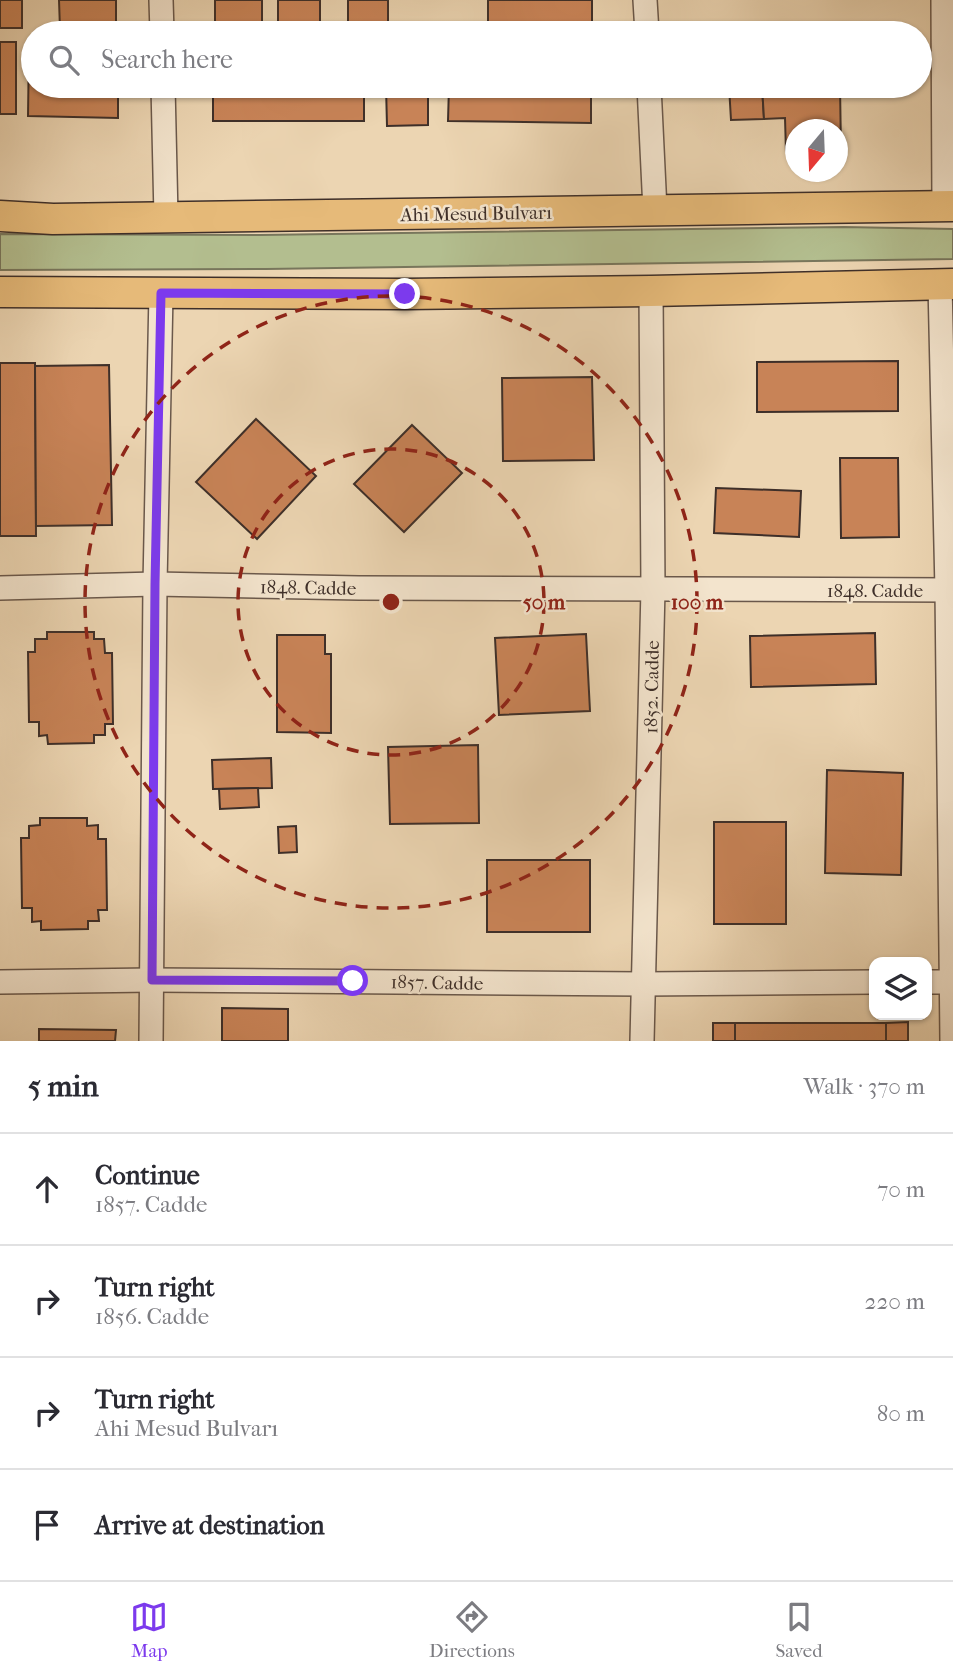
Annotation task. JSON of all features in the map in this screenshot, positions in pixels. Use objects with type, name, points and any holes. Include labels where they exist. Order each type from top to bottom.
[{"type":"main road","name":"Ahi Mesud Bulvarı","points":[[0,216],[53,219],[948,206]]},
{"type":"main road","points":[[0,292],[405,294],[946,284]]},
{"type":"street","points":[[161,0],[162,21]]},
{"type":"street","points":[[645,0],[646,21]]},
{"type":"street","points":[[943,0],[948,206]]},
{"type":"street","points":[[163,98],[166,217]]},
{"type":"street","points":[[650,98],[655,210]]},
{"type":"street","points":[[946,284],[951,1041]]},
{"type":"street","name":"1852. Cadde","points":[[642,1041],[653,589],[651,291]]},
{"type":"street","points":[[151,1041],[155,584],[161,293]]},
{"type":"street","name":"1848. Cadde","points":[[0,587],[155,584],[372,588],[950,590]]},
{"type":"street","name":"1857. Cadde","points":[[0,982],[869,982]]},
{"type":"street","points":[[932,982],[951,982]]},
{"type":"green space","points":[[844,227],[953,229],[953,259],[0,270],[0,234],[260,235]]},
{"type":"building","points":[[0,0],[22,0],[21,28],[0,28]]},
{"type":"building","points":[[59,0],[116,0],[116,21],[60,21]]},
{"type":"building","points":[[215,0],[262,0],[262,21],[215,21]]},
{"type":"building","points":[[278,0],[320,0],[320,21],[278,21]]},
{"type":"building","points":[[348,0],[388,0],[388,21],[348,21]]},
{"type":"building","points":[[488,0],[592,0],[592,21],[488,21]]},
{"type":"building","points":[[0,42],[16,42],[16,114],[0,114]]},
{"type":"building","points":[[28,98],[118,98],[118,118],[28,116]]},
{"type":"building","points":[[213,98],[364,98],[364,121],[213,121]]},
{"type":"building","points":[[386,98],[428,98],[428,125],[387,126]]},
{"type":"building","points":[[449,98],[591,98],[591,123],[448,121]]},
{"type":"building","points":[[730,98],[763,98],[764,119],[731,120]]},
{"type":"building","points":[[763,98],[840,98],[841,119],[764,119]]},
{"type":"building","points":[[898,361],[898,411],[757,412],[757,362]]},
{"type":"building","points":[[0,363],[35,363],[36,536],[0,536]]},
{"type":"building","points":[[109,365],[112,525],[36,526],[35,366]]},
{"type":"building","points":[[592,377],[594,460],[503,461],[502,378]]},
{"type":"building","points":[[256,419],[316,476],[257,539],[196,482]]},
{"type":"building","points":[[412,425],[462,473],[404,532],[354,484]]},
{"type":"building","points":[[840,458],[898,458],[899,537],[841,538]]},
{"type":"building","points":[[716,488],[801,491],[799,537],[714,533]]},
{"type":"building","points":[[47,632],[94,632],[94,639],[104,639],[105,653],[112,653],[113,724],[105,724],[105,735],[94,735],[94,743],[48,744],[47,735],[39,736],[39,722],[29,722],[28,652],[35,652],[35,639],[47,639]]},
{"type":"building","points":[[875,633],[876,684],[751,687],[750,636]]},
{"type":"building","points":[[586,634],[590,711],[499,715],[495,638]]},
{"type":"building","points":[[277,635],[325,635],[325,654],[331,654],[331,733],[277,732]]},
{"type":"building","points":[[478,745],[479,823],[390,824],[388,747]]},
{"type":"building","points":[[271,758],[272,788],[213,789],[212,760]]},
{"type":"building","points":[[827,770],[903,773],[901,875],[825,873]]},
{"type":"building","points":[[258,788],[259,807],[220,809],[219,789]]},
{"type":"building","points":[[40,818],[87,818],[87,826],[98,825],[98,839],[106,839],[107,910],[98,910],[99,921],[88,921],[88,929],[41,930],[41,921],[32,922],[32,908],[22,908],[21,838],[29,838],[29,826],[40,825]]},
{"type":"building","points":[[714,822],[786,822],[786,924],[714,924]]},
{"type":"building","points":[[296,826],[297,852],[279,853],[278,827]]},
{"type":"building","points":[[487,860],[590,860],[590,932],[487,932]]},
{"type":"building","points":[[222,1008],[288,1009],[288,1041],[222,1041]]},
{"type":"building","points":[[908,1022],[908,1041],[886,1041],[886,1023]]},
{"type":"building","points":[[713,1023],[735,1023],[735,1041],[713,1041]]},
{"type":"building","points":[[735,1023],[886,1023],[886,1041],[735,1041]]},
{"type":"building","points":[[39,1029],[116,1030],[115,1041],[39,1041]]},
{"type":"route","points":[[353,981],[152,980],[155,584],[161,293],[405,294]]}]
